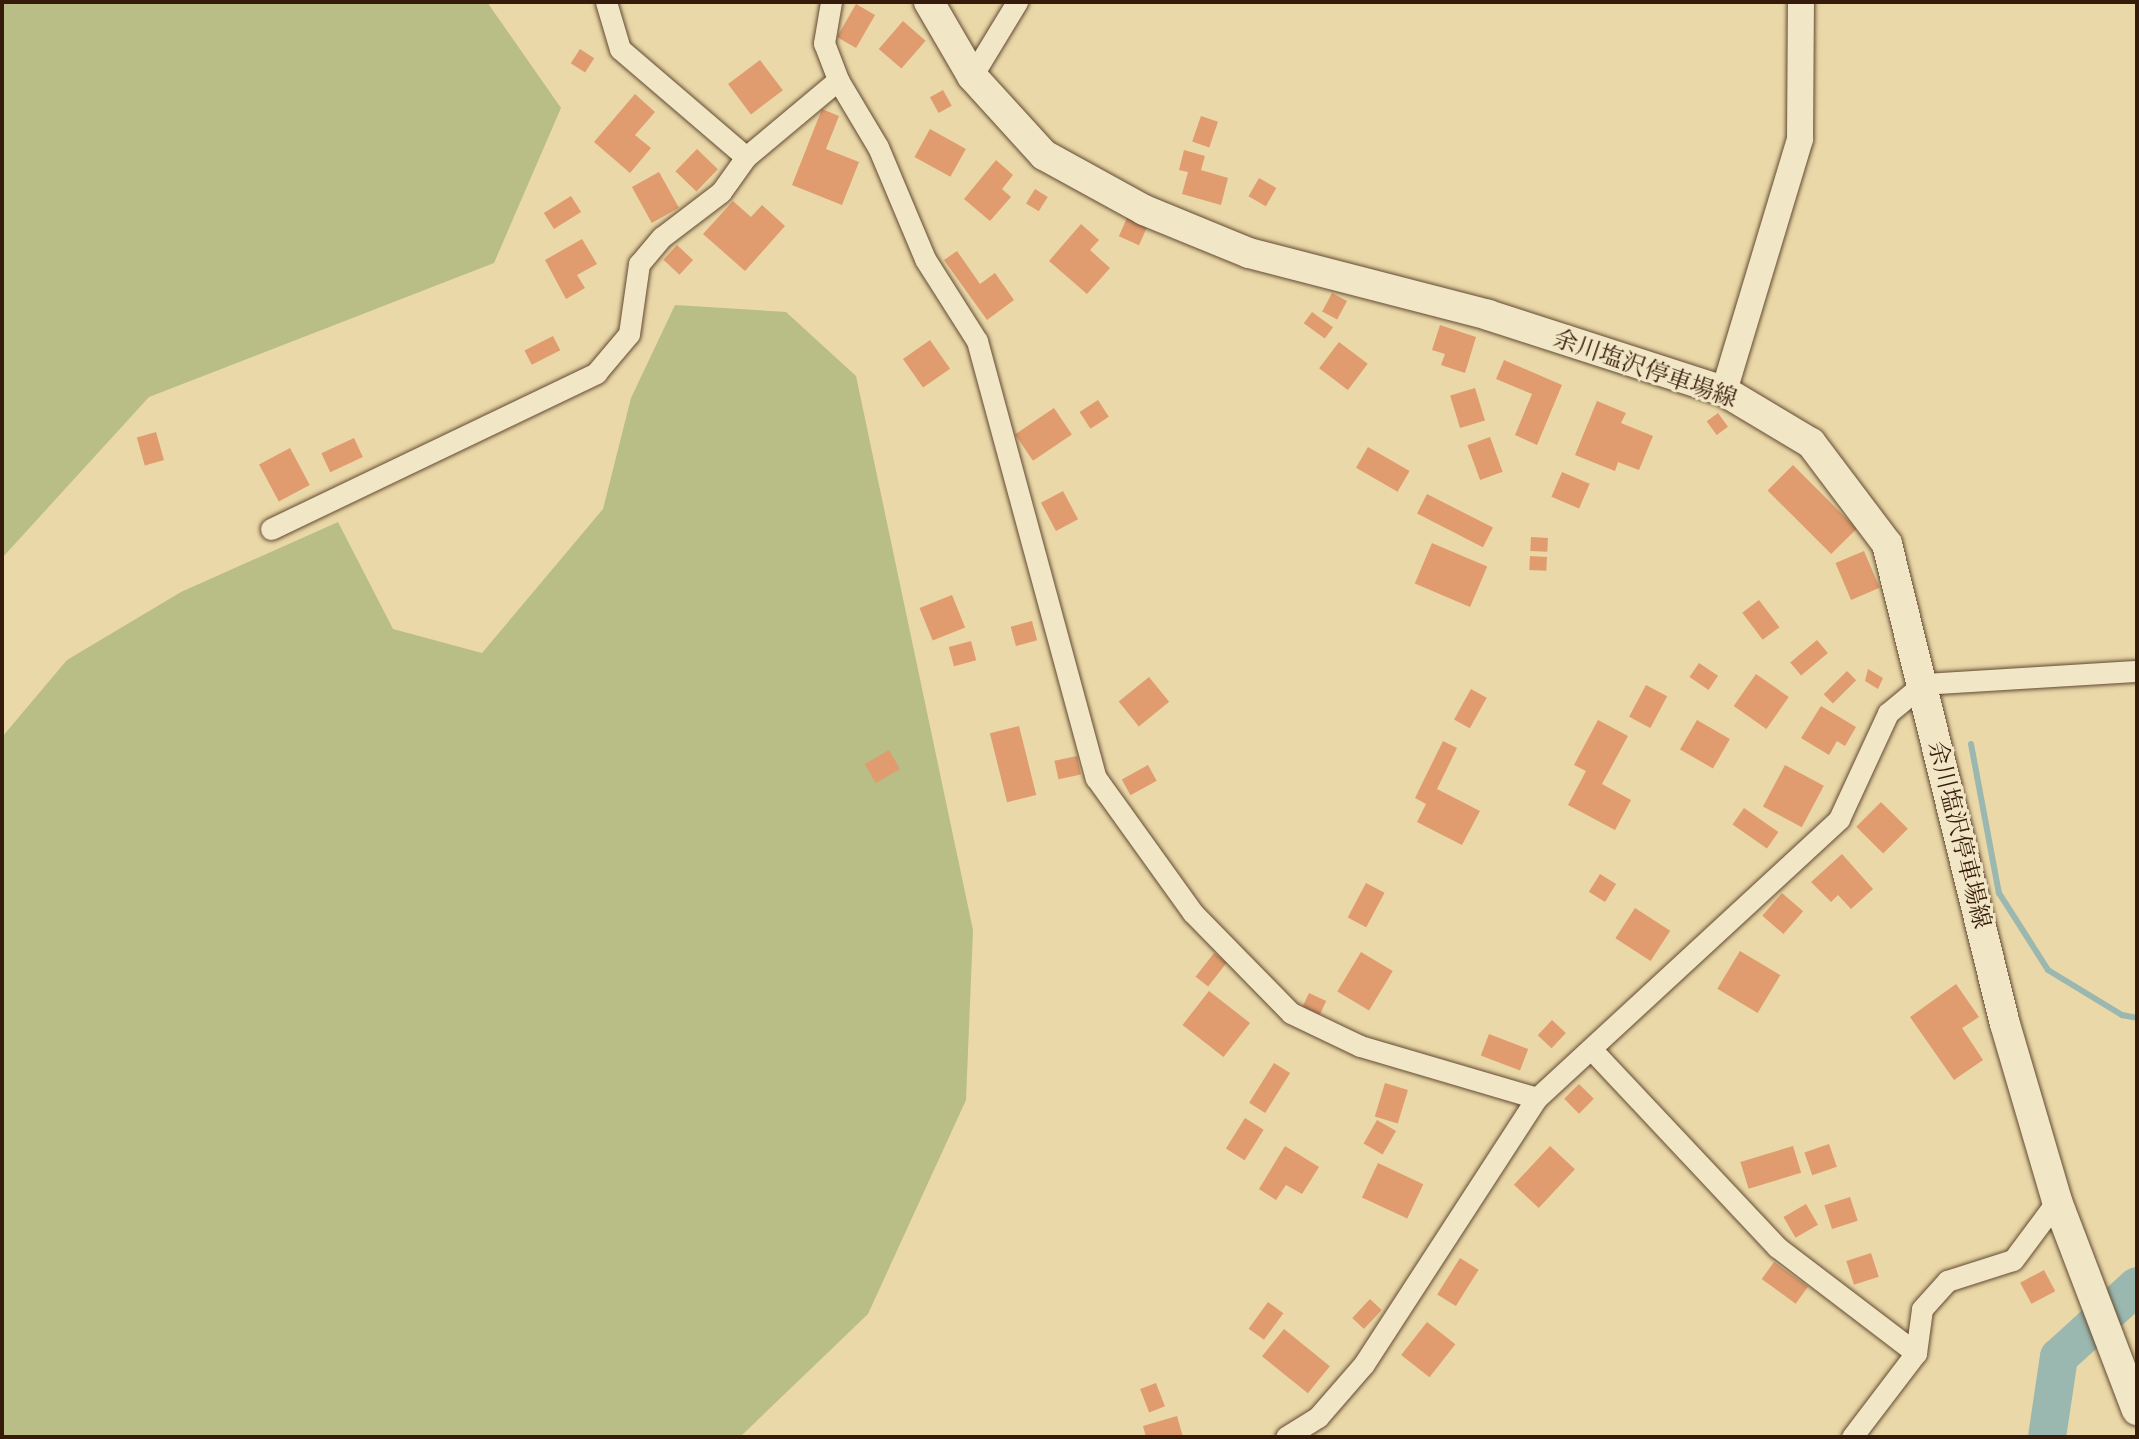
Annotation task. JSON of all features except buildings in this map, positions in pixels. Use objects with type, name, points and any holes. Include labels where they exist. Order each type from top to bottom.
[{"type":"main road","name":"余川塩沢停車場線","points":[[929,2],[972,76],[1044,155],[1144,210],[1249,253],[1489,315],[1724,391],[1811,443],[1887,544],[2005,1024],[2057,1201],[2133,1397]]},
{"type":"street","points":[[606,2],[620,49],[746,157]]},
{"type":"street","points":[[831,2],[824,43],[838,80],[878,147],[925,259],[977,341],[1096,778],[1194,913],[1291,1013],[1360,1046],[1537,1098]]},
{"type":"street","points":[[972,76],[1017,2]]},
{"type":"street","points":[[1724,391],[1800,139],[1801,2]]},
{"type":"street","points":[[271,529],[597,373],[629,334],[639,264],[662,237],[722,192],[746,157],[838,80]]},
{"type":"street","points":[[1286,1437],[1318,1417],[1364,1364],[1537,1098],[1593,1051],[1839,819],[1888,713],[1923,684],[2137,671]]},
{"type":"street","points":[[1593,1051],[1777,1247],[1916,1353]]},
{"type":"street","points":[[1852,1437],[1916,1353],[1922,1309],[1947,1282],[2013,1261],[2057,1201]]},
{"type":"green space","points":[[2,2],[487,2],[561,108],[494,263],[149,397],[2,558]]},
{"type":"green space","points":[[675,305],[786,312],[856,376],[973,930],[966,1100],[868,1314],[740,1437],[2,1437],[2,737],[67,660],[181,592],[338,522],[393,629],[482,653],[603,509],[631,398]]},
{"type":"waterway","points":[[1971,744],[1999,893],[2048,970],[2122,1015],[2137,1018]]},
{"type":"waterway","points":[[2047,1437],[2059,1357],[2137,1286]]}]
